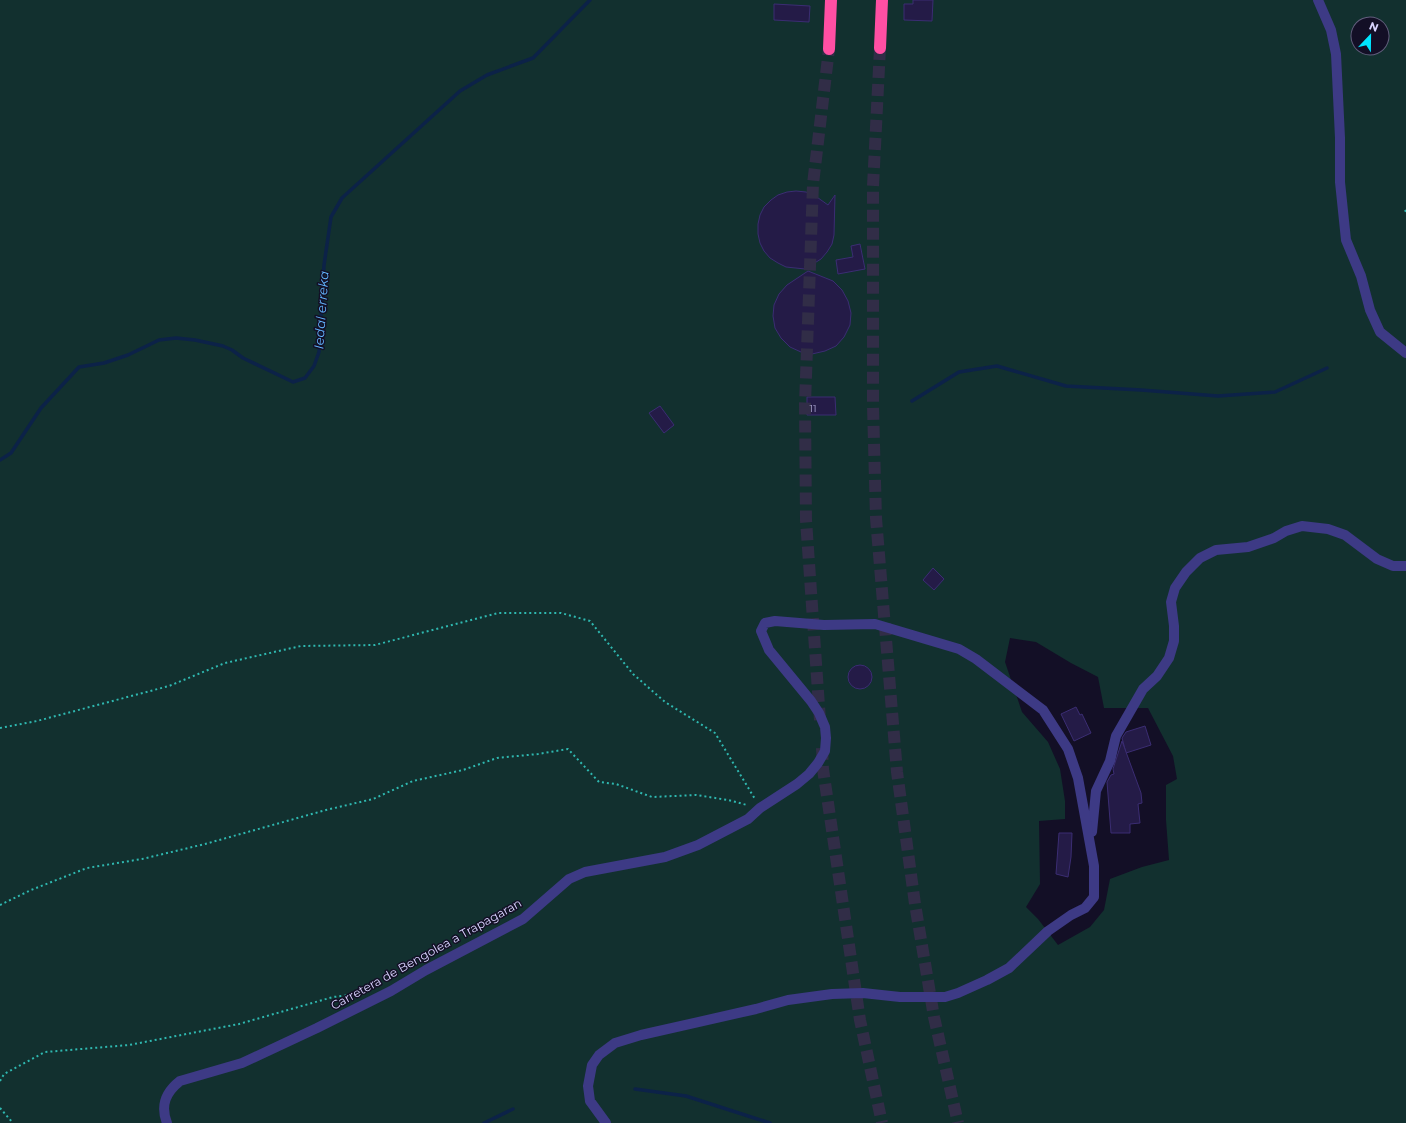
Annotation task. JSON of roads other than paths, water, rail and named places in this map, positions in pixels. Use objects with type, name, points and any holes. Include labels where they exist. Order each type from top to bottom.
[{"type":"highway","points":[[829,49],[831,0]]},
{"type":"highway","points":[[880,48],[882,0]]},
{"type":"street","points":[[1318,0],[1331,30],[1336,54],[1340,131],[1340,182],[1346,240],[1361,276],[1370,310],[1380,332],[1406,353]]},
{"type":"street","points":[[1090,845],[1096,791],[1110,761],[1116,736],[1143,689],[1157,676],[1169,658],[1174,641],[1171,602],[1176,588],[1186,572],[1200,558],[1216,550],[1248,547],[1302,526],[1328,529],[1345,535],[1377,559],[1393,566],[1406,566]]},
{"type":"street","name":"Carretera de Bengolea a Trapagaran","points":[[167,1123],[164,1116],[166,1095],[180,1080],[242,1063],[391,991],[426,970],[523,919],[569,879],[585,872],[665,857],[698,845],[748,819],[760,808],[797,784],[809,774],[818,763],[824,751],[826,738],[825,727],[818,713],[769,650],[761,631],[765,623],[776,621],[824,625],[875,624],[958,649],[976,659],[1043,710],[1068,749],[1078,778],[1094,866],[1094,897],[1085,908],[1071,915],[1048,931],[1009,968],[958,993],[945,996],[900,996],[863,992],[832,994],[788,1000],[641,1035],[615,1043],[599,1055],[592,1065],[588,1086],[590,1101],[606,1123]]},
{"type":"waterway","name":"Iedal erreka","points":[[0,460],[11,453],[41,408],[79,367],[104,363],[128,355],[159,340],[176,338],[195,340],[223,346],[232,350],[243,358],[293,382],[305,378],[314,366],[319,352],[324,265],[331,217],[342,198],[460,91],[487,75],[533,58],[590,0]]},
{"type":"waterway","points":[[912,401],[959,372],[997,366],[1066,386],[1218,396],[1275,392],[1327,368]]},
{"type":"waterway","points":[[635,1089],[686,1096],[770,1123]]},
{"type":"waterway","points":[[484,1123],[513,1109]]},
{"type":"tunnel","points":[[880,48],[873,186],[873,406],[876,518],[897,772],[915,904],[934,1017],[958,1123]]},
{"type":"tunnel","points":[[820,720],[806,520],[805,404],[813,184],[829,49]]},
{"type":"tunnel","points":[[822,748],[823,769],[860,1020],[882,1123]]}]
